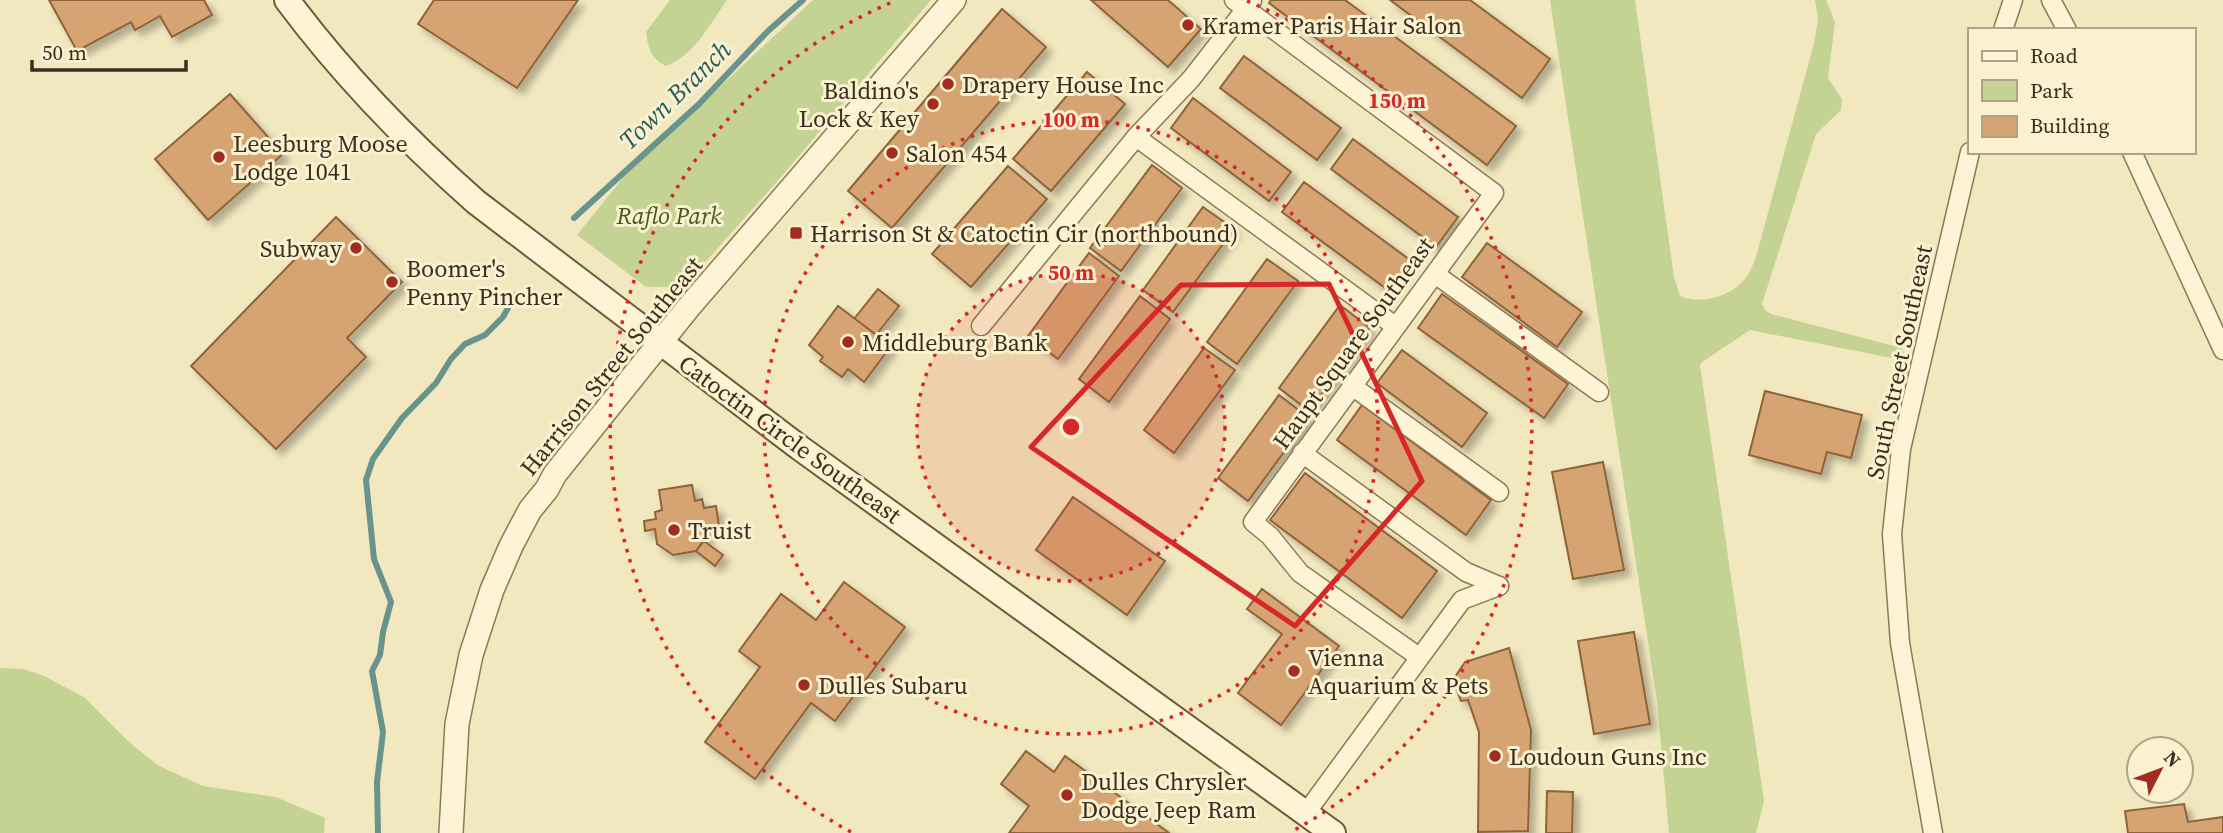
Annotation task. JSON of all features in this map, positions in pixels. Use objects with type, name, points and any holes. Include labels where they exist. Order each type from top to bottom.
[{"type":"main road","name":"Catoctin Circle Southeast","points":[[287,0],[336,62],[438,168],[476,202],[800,448],[1333,833]]},
{"type":"street","name":"Harrison Street Southeast","points":[[451,833],[457,724],[471,655],[492,590],[530,510],[555,474],[659,343],[954,0]]},
{"type":"street","points":[[2004,28],[2013,0]]},
{"type":"street","points":[[2051,0],[2066,28]]},
{"type":"street","points":[[981,326],[1136,137],[1191,79],[1244,3]]},
{"type":"street","name":"Haupt Square Southeast","points":[[1244,3],[1494,192],[1253,522],[1270,536],[1300,573],[1419,657]]},
{"type":"street","points":[[1136,137],[1395,326]]},
{"type":"street","name":"South Street Southeast","points":[[1933,833],[1900,643],[1892,534],[1901,449],[1970,154]]},
{"type":"street","points":[[2133,154],[2223,351]]},
{"type":"street","points":[[1435,274],[1600,392]]},
{"type":"street","points":[[1352,386],[1499,492]]},
{"type":"street","points":[[1302,453],[1466,572],[1499,586],[1462,600],[1306,813]]},
{"type":"highlighted area","points":[[1329,284],[1422,481],[1295,626],[1031,447],[1181,285]]},
{"type":"green space","points":[[670,0],[727,0],[693,47],[666,66],[651,52],[646,32]]},
{"type":"green space","name":"Raflo Park","points":[[813,0],[931,0],[693,276],[668,287],[646,287],[577,235],[626,174]]},
{"type":"green space","points":[[1550,0],[1635,0],[1674,277],[1680,296],[1697,300],[1715,298],[1732,290],[1750,271],[1814,43],[1818,19],[1815,0],[1826,0],[1835,22],[1828,78],[1842,99],[1841,110],[1816,134],[1762,304],[1771,314],[1902,348],[1905,356],[1897,359],[1750,330],[1700,366],[1764,801],[1756,833],[1669,833],[1657,701]]},
{"type":"green space","points":[[0,668],[23,669],[42,675],[84,697],[130,743],[159,766],[203,786],[276,797],[325,818],[324,833],[0,833]]},
{"type":"building","points":[[49,0],[204,0],[212,15],[172,37],[160,16],[135,30],[131,22],[77,51]]},
{"type":"building","points":[[434,0],[578,0],[517,88],[418,24]]},
{"type":"building","points":[[1091,0],[1168,0],[1201,29],[1168,67]]},
{"type":"building","points":[[1271,0],[1345,0],[1516,126],[1487,165],[1269,3]]},
{"type":"building","points":[[1390,0],[1470,0],[1550,59],[1522,98]]},
{"type":"building","points":[[1002,9],[1046,47],[892,228],[848,191]]},
{"type":"building","points":[[1244,56],[1341,128],[1317,160],[1220,88]]},
{"type":"building","points":[[1087,72],[1125,104],[1051,191],[1013,159]]},
{"type":"building","name":"Leesburg Moose Lodge 1041","points":[[230,94],[283,154],[208,220],[155,159]]},
{"type":"building","points":[[1193,98],[1291,172],[1269,201],[1171,128]]},
{"type":"building","points":[[1353,139],[1458,217],[1436,247],[1331,169]]},
{"type":"building","points":[[1152,165],[1182,188],[1121,271],[1090,248]]},
{"type":"building","points":[[1008,166],[1047,199],[971,287],[932,254]]},
{"type":"building","points":[[1304,182],[1410,260],[1388,290],[1282,212]]},
{"type":"building","points":[[1203,207],[1234,229],[1173,312],[1143,290]]},
{"type":"building","points":[[336,217],[402,282],[347,338],[366,357],[276,449],[191,366]]},
{"type":"building","points":[[1487,243],[1582,312],[1557,347],[1462,277]]},
{"type":"building","points":[[1089,253],[1119,276],[1058,359],[1028,336]]},
{"type":"building","points":[[1267,259],[1298,281],[1237,364],[1207,342]]},
{"type":"building","points":[[878,289],[899,306],[876,335],[854,319]]},
{"type":"building","points":[[1442,294],[1568,384],[1544,418],[1418,328]]},
{"type":"building","points":[[1140,296],[1170,319],[1109,402],[1079,379]]},
{"type":"building","points":[[1340,305],[1370,328],[1309,411],[1279,388]]},
{"type":"building","points":[[838,306],[891,346],[864,382],[848,369],[842,377],[820,361],[823,357],[809,345]]},
{"type":"building","points":[[1204,348],[1235,370],[1174,453],[1144,430]]},
{"type":"building","points":[[1402,350],[1487,413],[1462,447],[1377,383]]},
{"type":"building","points":[[1765,391],[1862,415],[1851,458],[1827,452],[1821,474],[1749,455]]},
{"type":"building","points":[[1279,395],[1309,418],[1248,501],[1218,478]]},
{"type":"building","points":[[1362,405],[1491,500],[1466,535],[1337,440]]},
{"type":"building","points":[[1603,462],[1624,570],[1573,579],[1552,472]]},
{"type":"building","points":[[1305,473],[1437,571],[1402,618],[1270,520]]},
{"type":"building","points":[[692,485],[695,501],[702,499],[704,508],[716,506],[719,526],[706,528],[707,536],[696,551],[673,555],[657,544],[655,529],[645,531],[644,521],[656,519],[655,512],[662,510],[659,490]]},
{"type":"building","points":[[1073,497],[1165,561],[1127,615],[1036,550]]},
{"type":"building","points":[[704,541],[723,555],[715,566],[696,551]]},
{"type":"building","name":"Dulles Subaru","points":[[844,582],[905,627],[835,721],[811,703],[755,779],[705,742],[760,667],[739,651],[781,594],[816,620]]},
{"type":"building","points":[[1262,589],[1339,646],[1281,725],[1238,693],[1282,634],[1247,609]]},
{"type":"building","points":[[1634,632],[1650,724],[1594,734],[1578,641]]},
{"type":"building","points":[[1509,648],[1531,730],[1528,831],[1478,832],[1479,732],[1468,700],[1461,701],[1453,680],[1465,662]]},
{"type":"building","name":"Dulles Chrysler Dodge Jeep Ram","points":[[1026,751],[1054,772],[1065,756],[1169,833],[1009,833],[1029,806],[1001,784]]},
{"type":"building","points":[[1547,791],[1573,792],[1572,833],[1546,833]]},
{"type":"building","points":[[2184,805],[2188,822],[2223,817],[2223,833],[2128,833],[2125,811]]},
{"type":"waterway","name":"Town Branch","points":[[574,218],[699,104],[768,31],[803,0]]},
{"type":"waterway","name":"Town Branch","points":[[378,833],[377,782],[383,732],[372,671],[380,655],[391,602],[374,559],[366,480],[373,459],[402,418],[436,383],[451,359],[465,344],[485,335],[503,317],[515,295]]},
{"type":"place","name":"Kramer Paris Hair Salon","points":[[1188,25]]},
{"type":"place","name":"Drapery House Inc","points":[[948,84]]},
{"type":"place","name":"Baldino's Lock & Key","points":[[933,104]]},
{"type":"place","name":"Salon 454","points":[[892,153]]},
{"type":"place","name":"Leesburg Moose Lodge 1041","points":[[219,157]]},
{"type":"place","name":"Harrison St & Catoctin Cir (northbound)","points":[[796,233]]},
{"type":"place","name":"Subway","points":[[356,248]]},
{"type":"place","name":"Boomer's Penny Pincher","points":[[392,282]]},
{"type":"place","name":"Middleburg Bank","points":[[848,342]]},
{"type":"place","name":"Truist","points":[[674,530]]},
{"type":"place","name":"Vienna Aquarium & Pets","points":[[1294,671]]},
{"type":"place","name":"Dulles Subaru","points":[[804,685]]},
{"type":"place","name":"Loudoun Guns Inc","points":[[1495,756]]},
{"type":"place","name":"Dulles Chrysler Dodge Jeep Ram","points":[[1067,795]]}]
